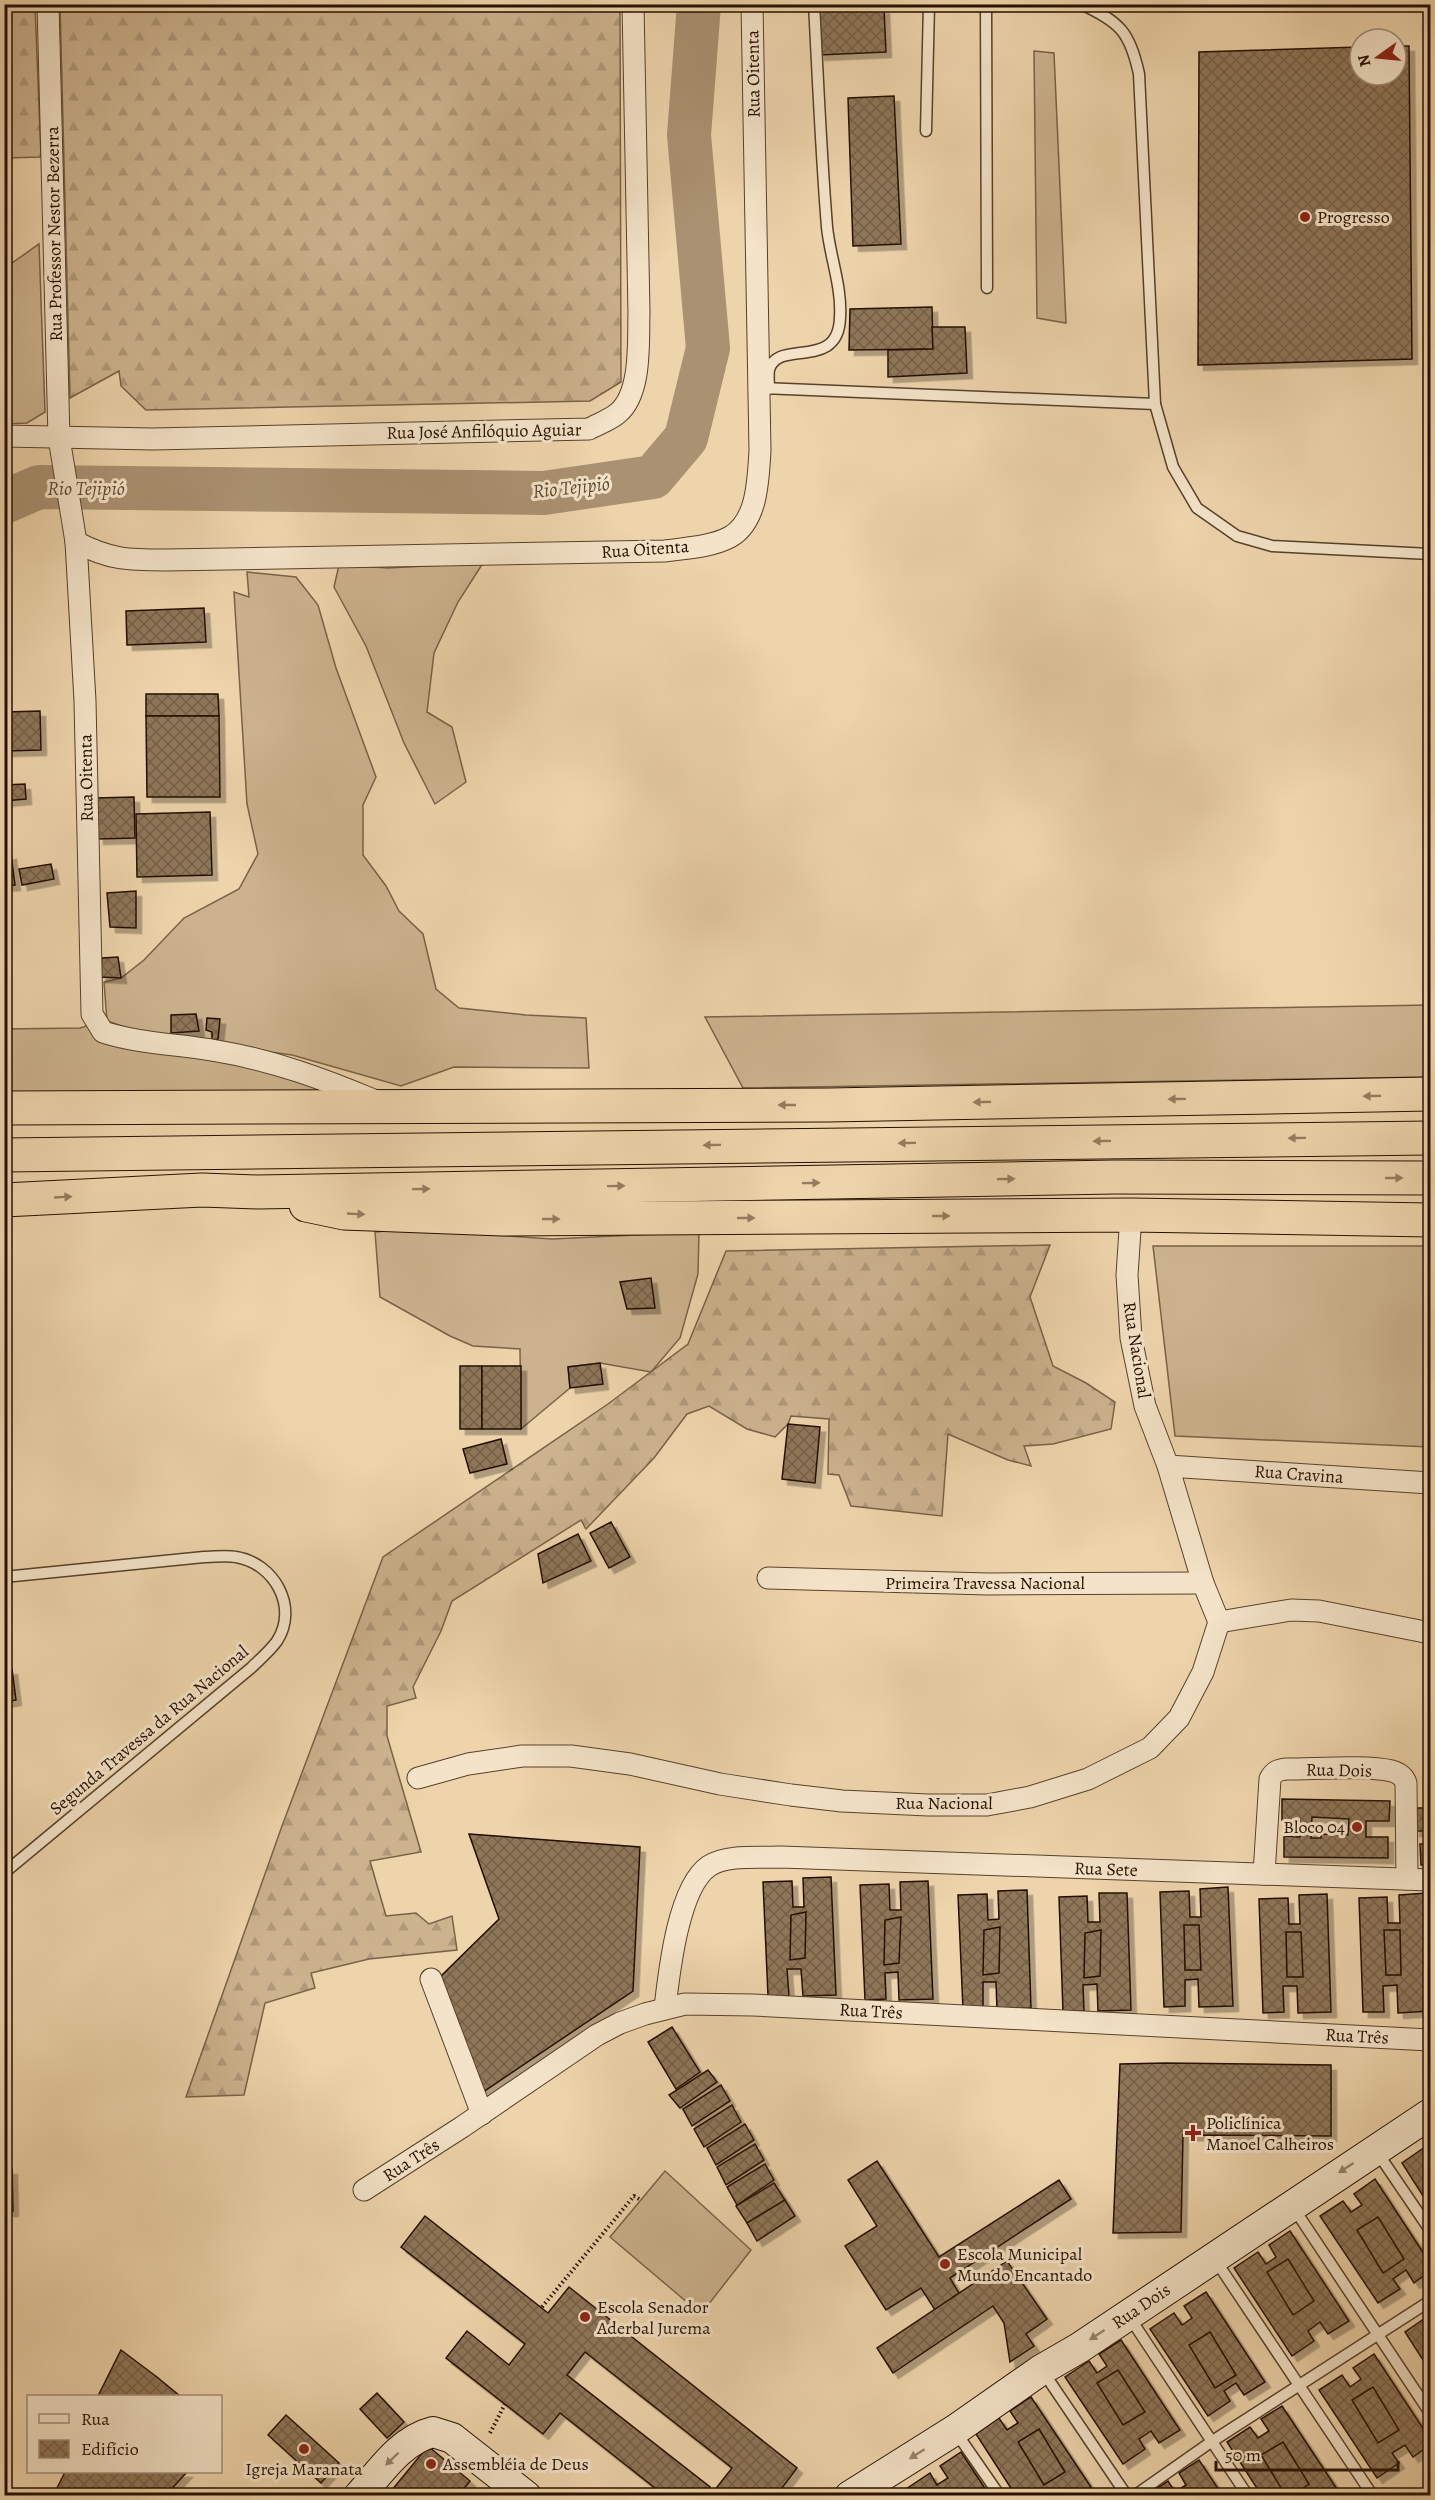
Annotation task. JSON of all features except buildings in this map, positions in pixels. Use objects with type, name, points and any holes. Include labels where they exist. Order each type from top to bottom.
[{"type":"highway","points":[[4,1108],[829,1105],[1431,1095]]},
{"type":"highway","points":[[13,1153],[1431,1138]]},
{"type":"highway","points":[[4,1200],[202,1190],[258,1192],[1115,1177],[1431,1178]]},
{"type":"highway","points":[[258,1192],[344,1214],[502,1220],[1131,1215],[1431,1220]]},
{"type":"street","name":"Rua Professor Nestor Bezerra","points":[[48,4],[58,438],[71,505]]},
{"type":"street","name":"Rua José Anfilóquio Aguiar","points":[[4,436],[153,439],[589,429],[619,412],[632,392],[637,363],[639,323],[633,4]]},
{"type":"street","name":"Rua Oitenta","points":[[76,542],[97,554],[126,560],[665,551],[709,544],[731,537],[748,518],[757,490],[764,388],[752,4]]},
{"type":"street","name":"Rua Oitenta","points":[[71,505],[76,542],[85,701],[92,1014],[103,1032],[120,1038],[218,1051],[302,1071],[390,1107]]},
{"type":"street","name":"Rua Nacional","points":[[418,1778],[468,1764],[522,1756],[571,1756],[630,1764],[720,1784],[842,1801],[987,1805],[1030,1797],[1088,1779],[1150,1748],[1179,1718],[1203,1672],[1219,1622],[1203,1583],[1168,1466],[1145,1406],[1131,1338],[1127,1275],[1131,1215]]},
{"type":"street","name":"Rua Cravina","points":[[1168,1466],[1431,1483]]},
{"type":"street","name":"Primeira Travessa Nacional","points":[[768,1578],[988,1584],[1203,1583]]},
{"type":"street","points":[[1219,1622],[1291,1610],[1318,1611],[1431,1634]]},
{"type":"street","name":"Rua Dois","points":[[1264,1874],[1269,1779],[1272,1774],[1278,1770],[1287,1769],[1369,1769],[1392,1771],[1404,1777],[1406,1783],[1407,1879]]},
{"type":"street","name":"Rua Sete","points":[[665,2008],[672,1954],[682,1912],[698,1876],[710,1865],[731,1859],[781,1857],[1431,1880]]},
{"type":"street","points":[[431,1979],[482,2114]]},
{"type":"street","name":"Rua Três","points":[[364,2190],[482,2114],[597,2035],[620,2023],[684,2004],[753,2005],[1431,2040]]},
{"type":"street","name":"Rua Dois","points":[[866,2488],[1041,2370],[1431,2114]]},
{"type":"street","points":[[359,2496],[390,2459],[414,2439],[433,2432],[442,2433],[458,2443],[526,2496]]},
{"type":"lane","points":[[814,4],[824,187],[828,233],[841,318],[835,339],[825,349],[781,357],[774,362],[764,388],[1155,404]]},
{"type":"lane","points":[[926,131],[929,4]]},
{"type":"lane","points":[[986,4],[987,288]]},
{"type":"lane","points":[[1081,4],[1112,21],[1125,33],[1134,47],[1139,74],[1155,404],[1173,467],[1197,508],[1237,536],[1272,546],[1431,554]]},
{"type":"lane","name":"Segunda Travessa da Rua Nacional","points":[[4,1577],[204,1557],[236,1557],[257,1564],[272,1576],[283,1595],[286,1615],[277,1640],[251,1668],[4,1873]]},
{"type":"lane","points":[[1375,2149],[1431,2230]]},
{"type":"lane","points":[[1291,2205],[1431,2413]]},
{"type":"lane","points":[[1214,2258],[1373,2496]]},
{"type":"lane","points":[[1134,2496],[1211,2442],[1431,2301]]},
{"type":"lane","points":[[1128,2315],[1248,2496]]},
{"type":"lane","points":[[1041,2370],[1127,2496]]},
{"type":"lane","points":[[955,2430],[1000,2496]]},
{"type":"path","points":[[542,2307],[634,2196],[641,2200]]},
{"type":"path","points":[[490,2433],[505,2404]]},
{"type":"green space","points":[[4,5],[35,5],[41,157],[5,158]]},
{"type":"green space","points":[[60,5],[620,5],[621,382],[590,401],[146,410],[121,386],[119,371],[70,398]]},
{"type":"green space","points":[[1034,51],[1054,53],[1066,323],[1037,318]]},
{"type":"green space","points":[[39,244],[45,412],[27,423],[5,424],[5,268]]},
{"type":"green space","points":[[483,563],[458,602],[434,653],[427,712],[452,727],[466,782],[435,804],[404,743],[366,646],[334,587],[339,565],[388,568]]},
{"type":"green space","points":[[247,572],[296,577],[318,605],[336,668],[376,777],[363,805],[363,855],[386,886],[399,911],[423,934],[436,989],[459,1008],[586,1018],[589,1068],[454,1067],[401,1086],[292,1055],[152,1036],[107,1021],[104,982],[121,978],[144,960],[184,918],[239,889],[258,854],[247,804],[234,592],[249,597]]},
{"type":"green space","points":[[1430,1005],[1430,1077],[743,1088],[705,1017]]},
{"type":"green space","points":[[93,1024],[343,1092],[5,1098],[4,1029],[80,1028]]},
{"type":"green space","points":[[409,1229],[552,1239],[699,1232],[698,1274],[680,1338],[651,1372],[600,1363],[568,1367],[570,1388],[521,1429],[520,1349],[473,1346],[450,1336],[380,1297],[375,1232]]},
{"type":"green space","points":[[1050,1245],[1030,1297],[1053,1366],[1086,1383],[1115,1402],[1111,1429],[1053,1444],[1024,1446],[1031,1466],[1008,1460],[948,1434],[942,1516],[851,1506],[839,1475],[828,1474],[829,1419],[791,1416],[788,1424],[775,1437],[747,1429],[709,1406],[687,1414],[654,1458],[586,1529],[581,1520],[452,1601],[441,1631],[413,1687],[416,1698],[387,1706],[387,1736],[421,1852],[370,1861],[386,1916],[416,1913],[429,1924],[452,1916],[457,1950],[369,1959],[311,1973],[315,1988],[265,2003],[244,2095],[186,2097],[282,1826],[383,1557],[608,1404],[688,1344],[726,1251]]},
{"type":"green space","points":[[1153,1246],[1430,1246],[1430,1447],[1175,1436]]},
{"type":"green space","points":[[665,2171],[751,2250],[701,2314],[610,2237]]},
{"type":"waterway","name":"Rio Tejipió","points":[[4,502],[39,487],[544,493],[653,477],[686,438],[708,348],[689,135],[699,4]]},
{"type":"place","name":"Progresso","points":[[1305,217]]},
{"type":"place","name":"Bloco 04","points":[[1357,1827]]},
{"type":"place","name":"Policlínica Manoel Calheiros","points":[[1193,2133]]},
{"type":"place","name":"Escola Municipal Mundo Encantado","points":[[945,2264]]},
{"type":"place","name":"Escola Senador Aderbal Jurema","points":[[585,2317]]},
{"type":"place","name":"Igreja Maranata","points":[[304,2449]]},
{"type":"place","name":"Assembléia de Deus","points":[[431,2464]]}]
